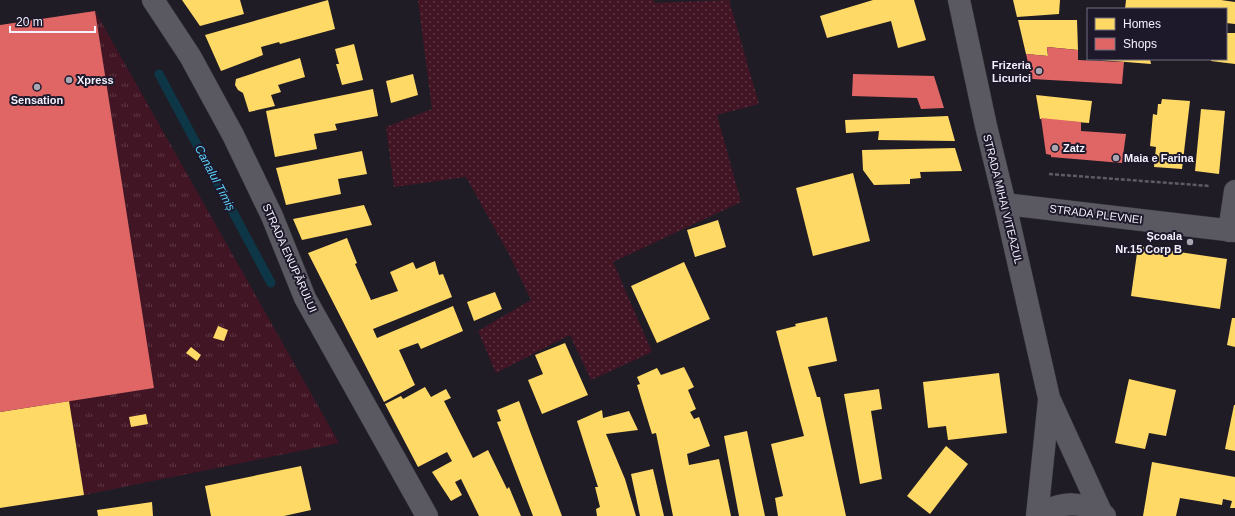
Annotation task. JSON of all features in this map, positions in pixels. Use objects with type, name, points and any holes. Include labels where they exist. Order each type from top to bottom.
[{"type":"street","name":"STRADA ENUPĂRULUI","points":[[153,0],[190,56],[233,135],[272,216],[305,298],[427,516]]},
{"type":"street","name":"STRADA MIHAI VITEAZUL","points":[[959,0],[986,126],[1049,398],[1104,515]]},
{"type":"street","points":[[1232,231],[1235,191]]},
{"type":"street","name":"STRADA PLEVNEI","points":[[1005,204],[1232,231]]},
{"type":"street","name":"STRADA MIHAI VITEAZUL","points":[[1037,516],[1049,398]]},
{"type":"street","points":[[1040,516],[1056,507],[1069,504],[1087,506],[1104,515]]},
{"type":"path","points":[[1049,174],[1212,187]]},
{"type":"green space","points":[[418,0],[654,0],[655,3],[729,0],[759,104],[717,115],[741,202],[613,262],[652,352],[591,380],[570,335],[496,373],[478,331],[531,300],[510,256],[466,177],[394,187],[386,127],[432,109]]},
{"type":"green space","points":[[95,11],[339,443],[84,495],[69,401],[154,388]]},
{"type":"building: Homes","points":[[182,0],[240,0],[244,14],[200,26]]},
{"type":"building: Homes","points":[[328,0],[335,29],[280,44],[279,42],[261,47],[263,55],[221,71],[205,35]]},
{"type":"building: Homes","points":[[873,0],[914,0],[926,40],[898,48],[891,21],[827,38],[820,16]]},
{"type":"building: Homes","points":[[1013,0],[1060,0],[1059,14],[1017,17]]},
{"type":"building: Homes","points":[[1126,0],[1221,0],[1235,2],[1235,24],[1227,23],[1227,8],[1125,8]]},
{"type":"building: Homes","points":[[1018,20],[1077,20],[1078,50],[1047,47],[1048,56],[1026,54]]},
{"type":"building: Homes","points":[[1227,33],[1235,33],[1235,64],[1211,61],[1227,60]]},
{"type":"building: Homes","points":[[354,44],[363,80],[342,85],[336,64],[339,64],[335,49]]},
{"type":"building: Homes","points":[[300,58],[305,77],[278,85],[281,92],[271,95],[275,106],[249,112],[243,93],[238,90],[235,85],[236,79]]},
{"type":"building: Homes","points":[[1101,60],[1150,60],[1151,64]]},
{"type":"building: Homes","points":[[413,74],[418,95],[391,103],[386,81]]},
{"type":"building: Homes","points":[[373,89],[378,116],[335,124],[337,130],[314,134],[317,149],[275,157],[266,111]]},
{"type":"building: Homes","points":[[1036,95],[1092,101],[1089,123],[1040,119]]},
{"type":"building: Homes","points":[[1162,99],[1190,101],[1182,169],[1154,167],[1156,147],[1150,146],[1153,114],[1157,115],[1158,104],[1161,104]]},
{"type":"building: Homes","points":[[1201,109],[1225,111],[1219,174],[1195,171]]},
{"type":"building: Homes","points":[[948,116],[955,141],[878,140],[879,131],[846,133],[845,120]]},
{"type":"building: Homes","points":[[955,148],[962,171],[920,172],[921,178],[910,179],[910,184],[874,185],[863,170],[862,150]]},
{"type":"building: Homes","points":[[362,151],[367,174],[338,179],[341,194],[286,205],[276,168]]},
{"type":"building: Homes","points":[[853,173],[870,241],[813,256],[796,188]]},
{"type":"building: Homes","points":[[364,205],[372,225],[302,240],[293,219]]},
{"type":"building: Homes","points":[[718,220],[726,247],[695,257],[687,230]]},
{"type":"building: Homes","points":[[347,238],[357,263],[355,264],[371,300],[398,291],[390,272],[413,262],[416,269],[435,261],[439,275],[443,274],[452,297],[373,329],[377,338],[453,306],[463,331],[421,349],[418,343],[399,350],[415,385],[384,402],[308,253]]},
{"type":"building: Homes","points":[[1138,246],[1227,259],[1220,309],[1131,296]]},
{"type":"building: Homes","points":[[684,262],[710,319],[657,343],[631,286]]},
{"type":"building: Homes","points":[[495,292],[502,309],[474,321],[467,302]]},
{"type":"building: Homes","points":[[827,317],[837,361],[808,367],[817,397],[820,397],[846,516],[778,516],[775,498],[783,496],[771,444],[804,436],[776,331],[796,326],[795,324]]},
{"type":"building: Homes","points":[[1232,318],[1235,318],[1235,347],[1227,345]]},
{"type":"building: Homes","points":[[218,326],[228,330],[224,341],[213,338]]},
{"type":"building: Homes","points":[[565,343],[588,395],[542,414],[528,380],[543,374],[535,355]]},
{"type":"building: Homes","points":[[191,347],[201,355],[197,361],[186,353]]},
{"type":"building: Homes","points":[[684,367],[694,387],[688,390],[696,409],[690,412],[694,419],[699,417],[710,446],[687,454],[689,465],[719,459],[731,516],[673,516],[656,433],[652,434],[637,385],[640,384],[637,377],[657,368],[661,375]]},
{"type":"building: Homes","points":[[999,373],[1007,433],[948,440],[946,426],[928,428],[923,382]]},
{"type":"building: Homes","points":[[1129,379],[1176,390],[1166,436],[1149,433],[1145,449],[1115,443]]},
{"type":"building: Homes","points":[[425,387],[431,397],[446,389],[451,398],[444,401],[473,458],[488,450],[507,489],[509,487],[521,516],[479,516],[461,479],[455,482],[462,495],[451,501],[432,472],[452,461],[447,452],[418,467],[385,404],[401,396],[403,399]]},
{"type":"building: Homes","points":[[879,389],[882,409],[871,411],[882,479],[860,484],[844,394]]},
{"type":"building: Homes","points":[[69,401],[84,495],[0,508],[0,412]]},
{"type":"building: Homes","points":[[519,401],[562,516],[533,516],[497,422],[501,421],[497,410]]},
{"type":"building: Homes","points":[[1235,405],[1235,451],[1225,449]]},
{"type":"building: Homes","points":[[602,410],[603,418],[629,411],[638,430],[606,434],[625,479],[636,516],[597,516],[596,509],[600,507],[595,487],[598,487],[577,421]]},
{"type":"building: Homes","points":[[146,414],[148,424],[131,427],[129,417]]},
{"type":"building: Homes","points":[[747,431],[765,516],[739,516],[724,436]]},
{"type":"building: Homes","points":[[946,446],[968,464],[930,514],[907,496]]},
{"type":"building: Homes","points":[[1152,462],[1235,477],[1235,508],[1230,508],[1232,501],[1223,499],[1222,505],[1180,498],[1176,516],[1143,516]]},
{"type":"building: Homes","points":[[301,466],[311,510],[284,516],[211,516],[205,486]]},
{"type":"building: Homes","points":[[653,469],[664,516],[640,516],[631,474]]},
{"type":"building: Homes","points":[[152,502],[153,516],[98,516],[97,510]]},
{"type":"building: Shops","points":[[95,11],[154,388],[0,412],[0,25]]},
{"type":"building: Shops","points":[[1047,47],[1078,50],[1078,60],[1124,62],[1122,84],[1032,79],[1026,54],[1048,56]]},
{"type":"building: Shops","points":[[853,74],[934,76],[944,108],[921,109],[917,98],[852,96]]},
{"type":"building: Shops","points":[[1041,118],[1081,122],[1081,131],[1126,134],[1122,163],[1051,157],[1051,155],[1046,154]]},
{"type":"waterway","name":"Canalul Timiș","points":[[159,74],[271,283]]},
{"type":"place","name":"Frizeria Licurici","points":[[1039,71]]},
{"type":"place","name":"Xpress","points":[[69,80]]},
{"type":"place","name":"Sensation","points":[[37,87]]},
{"type":"place","name":"Zatz","points":[[1055,148]]},
{"type":"place","name":"Maia e Farina","points":[[1116,158]]},
{"type":"place","name":"Școala Nr.15 Corp B","points":[[1190,242]]}]
